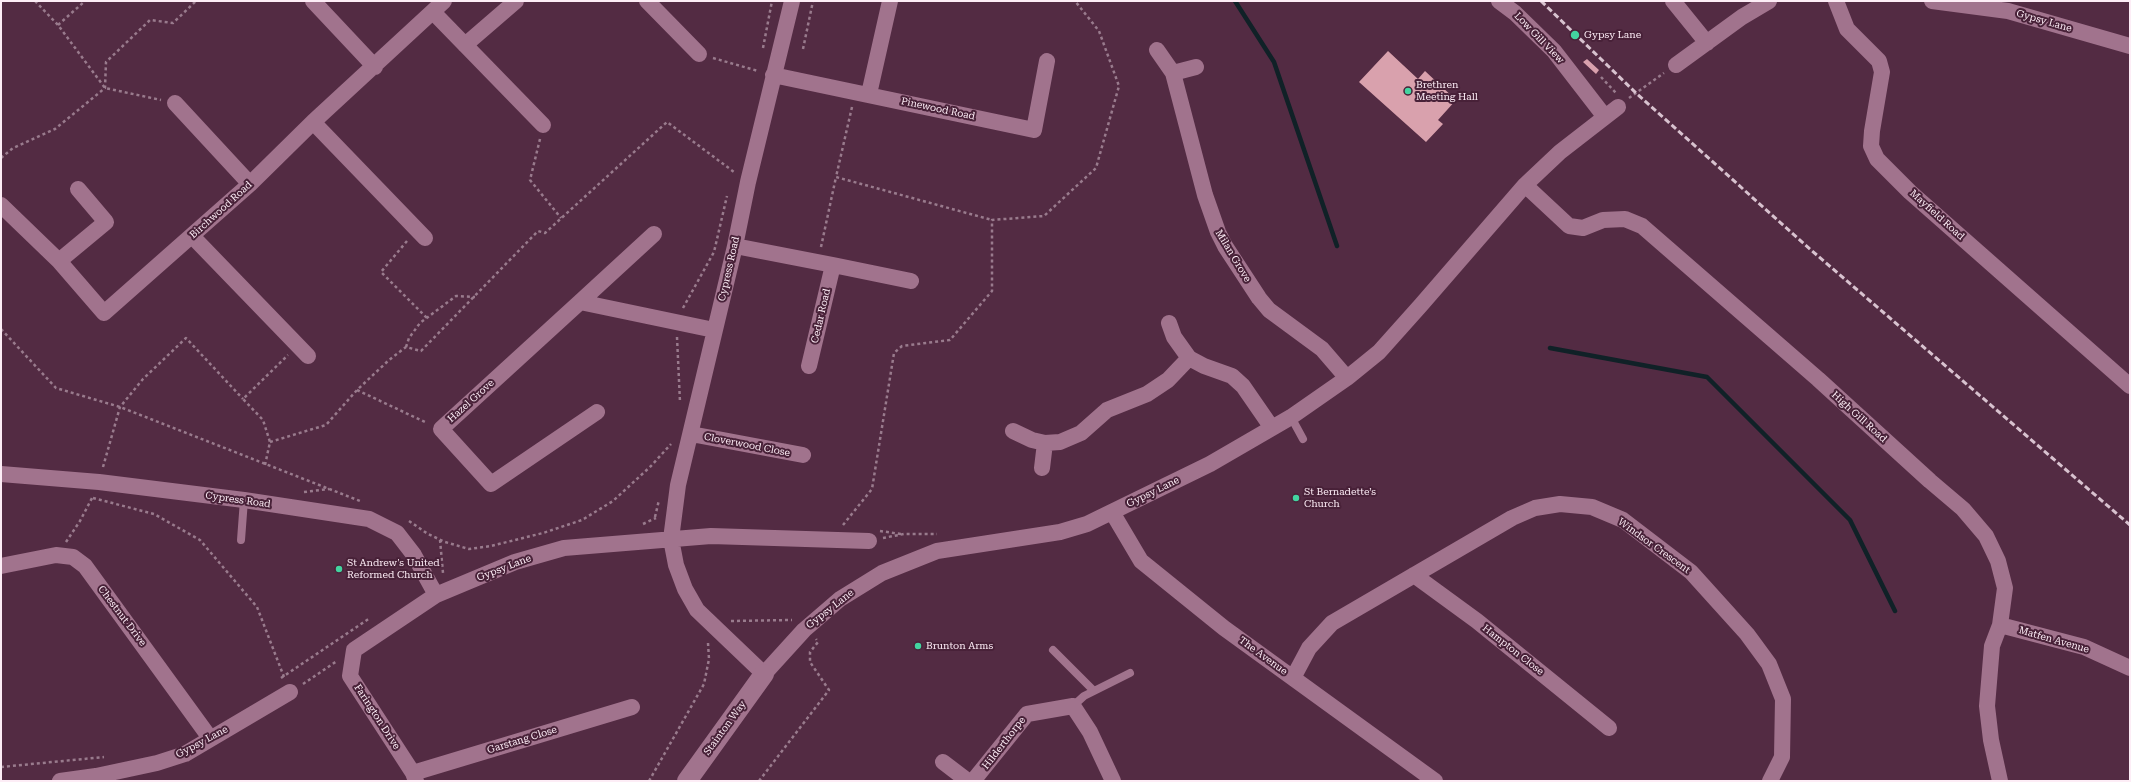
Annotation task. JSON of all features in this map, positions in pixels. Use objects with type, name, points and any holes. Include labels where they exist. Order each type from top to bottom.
[{"type":"street","points":[[313,1],[375,66]]},
{"type":"street","points":[[465,45],[516,1]]},
{"type":"street","points":[[647,1],[699,54]]},
{"type":"street","name":"Cypress Road","points":[[671,539],[678,485],[735,246],[748,182],[766,73],[792,1]]},
{"type":"street","points":[[862,93],[890,1]]},
{"type":"street","name":"Low Gill View","points":[[1499,1],[1515,13],[1554,51],[1600,111]]},
{"type":"street","points":[[1673,1],[1707,43]]},
{"type":"street","points":[[1676,65],[1742,17],[1769,1]]},
{"type":"street","name":"Mayfield Road","points":[[1836,1],[1847,30],[1879,61],[1882,72],[1872,131],[1871,146],[1877,159],[1916,197],[2130,386]]},
{"type":"street","name":"Gypsy Lane","points":[[1932,1],[2010,6],[2130,46]]},
{"type":"street","points":[[438,6],[465,45],[543,126]]},
{"type":"street","name":"Birchwood Road","points":[[1,205],[59,261],[104,313],[250,184],[438,6]]},
{"type":"street","name":"Milan Grove","points":[[1157,50],[1173,73],[1205,195],[1216,227],[1226,246],[1259,298],[1269,310],[1322,349],[1347,378]]},
{"type":"street","name":"Pinewood Road","points":[[766,73],[1034,130],[1047,61]]},
{"type":"street","points":[[1173,73],[1196,67]]},
{"type":"street","points":[[175,103],[250,184]]},
{"type":"street","name":"Gypsy Lane","points":[[764,674],[804,630],[840,599],[882,573],[937,551],[1060,532],[1087,524],[1210,464],[1291,417],[1347,378],[1379,352],[1438,287],[1525,185],[1600,111],[1621,105]]},
{"type":"street","points":[[314,122],[421,234]]},
{"type":"street","name":"High Gill Road","points":[[1525,185],[1570,226],[1582,228],[1603,220],[1625,219],[1642,226],[1818,379],[1930,482],[1963,509],[1986,536],[1998,561],[2005,588],[2000,625],[1992,646],[1987,706],[1991,740],[2000,781]]},
{"type":"street","points":[[59,261],[106,222],[78,189]]},
{"type":"street","name":"Hazel Grove","points":[[597,412],[491,484],[441,429],[654,234]]},
{"type":"street","points":[[192,236],[303,350]]},
{"type":"street","points":[[735,246],[911,281]]},
{"type":"street","name":"Cedar Road","points":[[809,366],[825,264]]},
{"type":"street","points":[[580,302],[714,330]]},
{"type":"street","points":[[1169,323],[1174,337],[1189,358],[1204,366],[1232,376],[1243,386],[1272,428]]},
{"type":"street","points":[[1013,431],[1032,440],[1045,443],[1060,442],[1081,433],[1107,410],[1147,394],[1168,380],[1189,358]]},
{"type":"street","name":"Cloverwood Close","points":[[691,434],[803,455]]},
{"type":"street","points":[[1042,468],[1045,443]]},
{"type":"street","name":"Cypress Road","points":[[1,474],[99,482],[244,500],[369,519],[397,533],[414,555],[436,596]]},
{"type":"street","name":"Windsor Crescent","points":[[1293,678],[1310,648],[1332,623],[1512,518],[1535,508],[1560,504],[1592,507],[1623,520],[1691,572],[1747,634],[1769,664],[1783,699],[1782,757],[1770,781]]},
{"type":"street","name":"The Avenue","points":[[1112,512],[1140,561],[1224,628],[1435,781]]},
{"type":"street","name":"Gypsy Lane","points":[[354,650],[436,596],[515,562],[564,548],[711,536],[868,542]]},
{"type":"street","points":[[671,539],[676,565],[685,590],[697,610],[717,631],[764,674]]},
{"type":"street","name":"Chestnut Drive","points":[[1,566],[56,555],[73,557],[85,566],[210,738]]},
{"type":"street","name":"Hampton Close","points":[[1414,575],[1477,621],[1609,728]]},
{"type":"street","name":"Matfen Avenue","points":[[2000,625],[2084,647],[2130,668]]},
{"type":"street","name":"Farington Drive","points":[[354,650],[350,676],[414,777]]},
{"type":"street","name":"Stainton Way","points":[[687,781],[764,674]]},
{"type":"street","name":"Gypsy Lane","points":[[60,781],[96,776],[157,764],[184,754],[291,692]]},
{"type":"street","points":[[1073,706],[1090,732],[1113,781]]},
{"type":"street","name":"Hilderthorpe","points":[[973,781],[1027,714],[1073,706]]},
{"type":"street","name":"Garstang Close","points":[[414,777],[632,707]]},
{"type":"street","points":[[943,762],[968,781]]},
{"type":"lane","points":[[1291,417],[1303,439]]},
{"type":"lane","points":[[241,540],[244,500]]},
{"type":"lane","points":[[1053,650],[1094,691]]},
{"type":"lane","points":[[1073,706],[1084,696],[1130,673]]},
{"type":"path","points":[[35,1],[58,25],[105,88],[175,103]]},
{"type":"path","points":[[58,25],[85,1]]},
{"type":"path","points":[[1,158],[13,148],[54,129],[105,88],[106,62],[150,20],[173,23],[196,1]]},
{"type":"path","points":[[762,55],[772,1]]},
{"type":"path","points":[[803,48],[813,1]]},
{"type":"path","points":[[836,177],[992,220],[1044,216],[1096,168],[1119,86],[1099,31],[1075,1]]},
{"type":"path","points":[[699,54],[766,73]]},
{"type":"path","points":[[760,63],[766,73]]},
{"type":"path","points":[[1601,77],[1613,90],[1621,105],[1676,65]]},
{"type":"path","points":[[757,79],[766,73]]},
{"type":"path","points":[[1600,111],[1613,90]]},
{"type":"path","points":[[825,264],[836,177],[862,93]]},
{"type":"path","points":[[406,347],[421,351],[476,297],[538,231],[545,233],[667,122],[748,182]]},
{"type":"path","points":[[543,126],[530,180],[561,218]]},
{"type":"path","points":[[732,178],[735,163]]},
{"type":"path","points":[[679,407],[681,400],[676,322],[714,252],[728,193]]},
{"type":"path","points":[[837,540],[841,527],[872,489],[894,353],[902,346],[950,340],[992,291],[992,220]]},
{"type":"path","points":[[421,234],[380,272],[427,318]]},
{"type":"path","points":[[270,442],[326,425],[357,390],[406,347],[409,338],[427,318],[456,296],[476,297]]},
{"type":"path","points":[[1,330],[56,388],[120,407],[363,501]]},
{"type":"path","points":[[56,555],[80,521],[99,482],[120,407],[142,379],[186,338],[263,420],[270,442],[265,464]]},
{"type":"path","points":[[243,399],[303,350]]},
{"type":"path","points":[[357,390],[441,429]]},
{"type":"path","points":[[407,520],[440,540],[469,549],[491,546],[543,533],[582,520],[613,501],[672,443],[673,436]]},
{"type":"path","points":[[84,498],[91,498],[154,514],[200,540],[257,608],[291,692],[354,650]]},
{"type":"path","points":[[868,542],[904,534],[943,534]]},
{"type":"path","points":[[428,581],[443,575],[440,540]]},
{"type":"path","points":[[279,679],[376,614]]},
{"type":"path","points":[[649,781],[704,684],[709,659],[708,640],[728,621],[793,620],[818,642],[810,652],[810,662],[829,690],[759,781]]},
{"type":"path","points":[[1,767],[106,757]]},
{"type":"building","name":"Brethren Meeting Hall","points":[[1388,51],[1418,79],[1425,71],[1456,100],[1438,120],[1443,124],[1426,142],[1359,82]]},
{"type":"building","points":[[1587,59],[1599,70],[1596,74],[1583,62]]},
{"type":"waterway","points":[[1235,1],[1274,62],[1337,246]]},
{"type":"waterway","points":[[1550,348],[1707,377],[1850,520],[1895,611]]},
{"type":"railway","points":[[1541,1],[1636,93],[1811,250],[2130,525]]},
{"type":"place","name":"Gypsy Lane","points":[[1575,35]]},
{"type":"place","name":"Brethren Meeting Hall","points":[[1408,91]]},
{"type":"place","name":"St Bernadette’s Church","points":[[1296,498]]},
{"type":"place","name":"St Andrew's United Reformed Church","points":[[339,569]]},
{"type":"place","name":"Brunton Arms","points":[[918,646]]}]
